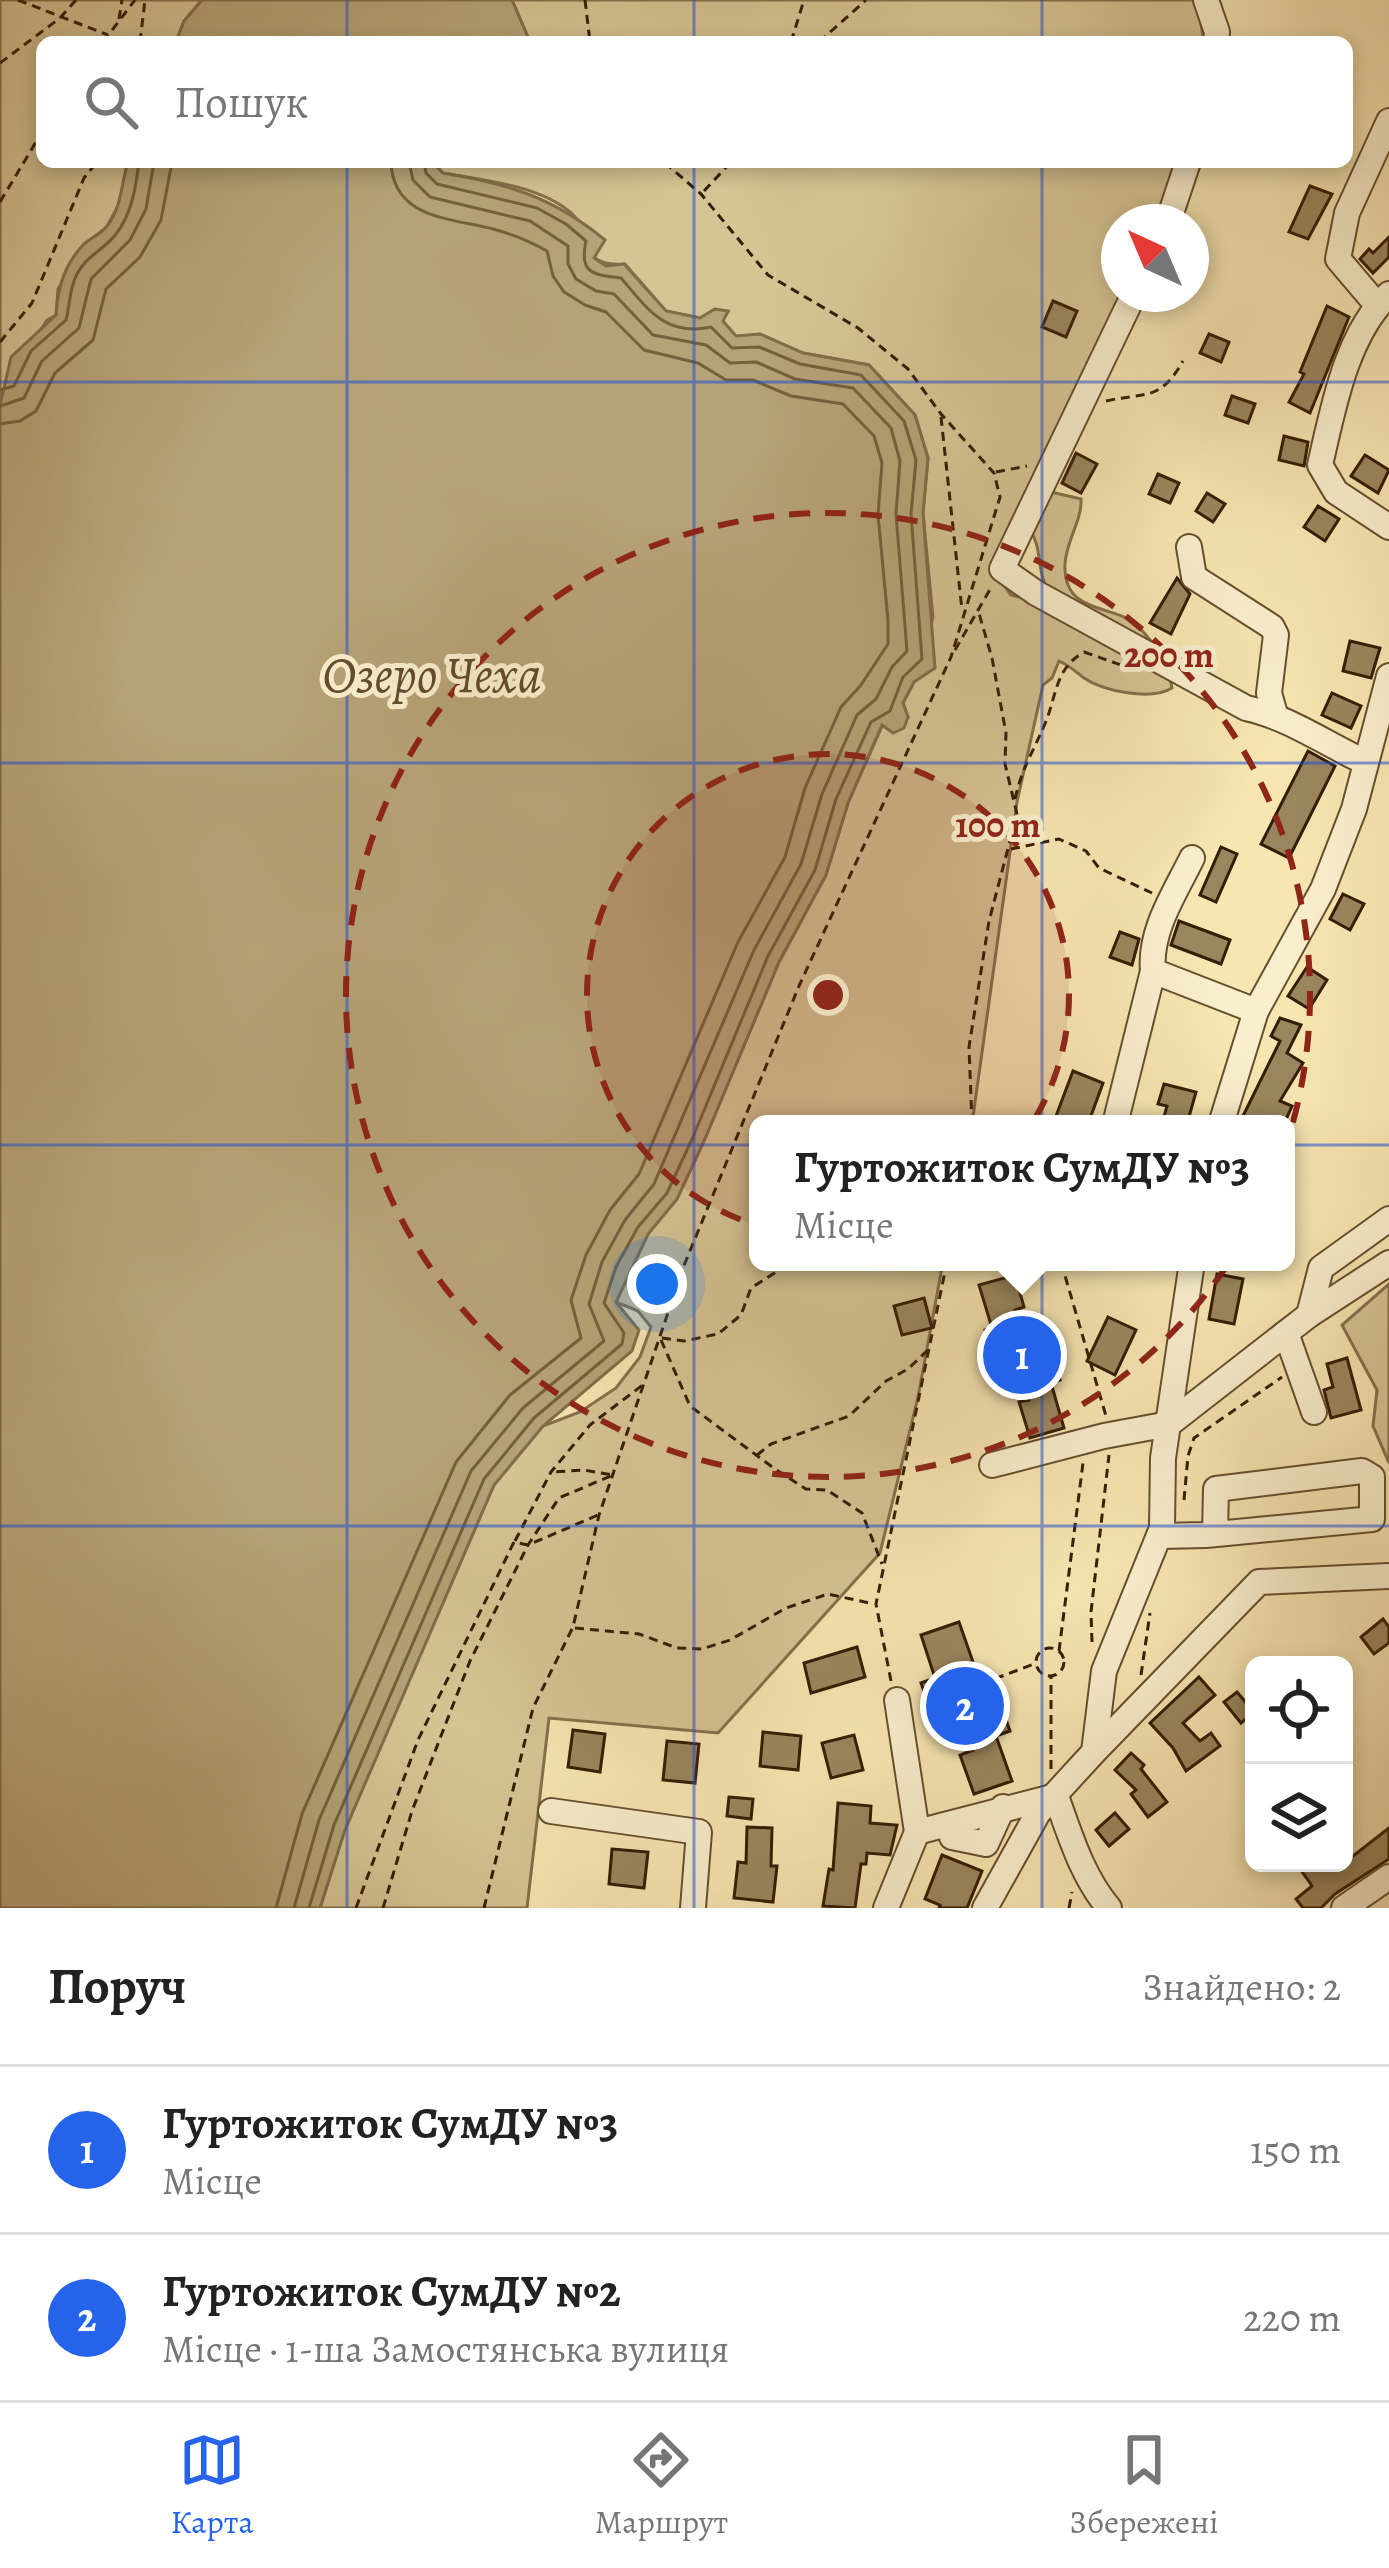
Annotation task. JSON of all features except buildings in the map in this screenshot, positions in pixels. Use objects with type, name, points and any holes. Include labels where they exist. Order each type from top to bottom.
[{"type":"street","points":[[1206,0],[1217,36]]},
{"type":"street","points":[[1389,121],[1347,213],[1338,259],[1383,299],[1350,358],[1320,464],[1336,492],[1389,527]]},
{"type":"street","points":[[1174,204],[1186,168]]},
{"type":"street","points":[[1125,312],[1002,569],[1036,593],[1246,708],[1275,714],[1365,762]]},
{"type":"street","points":[[1189,548],[1194,577],[1272,627],[1276,635],[1268,693],[1275,714]]},
{"type":"street","points":[[1224,1115],[1256,1011],[1323,890],[1354,809],[1389,676]]},
{"type":"street","points":[[1116,1115],[1153,971],[1151,952],[1192,858]]},
{"type":"street","points":[[1153,971],[1256,1011]]},
{"type":"street","points":[[1309,1315],[1321,1268],[1389,1220]]},
{"type":"street","points":[[992,1465],[1169,1424],[1309,1315],[1389,1263]]},
{"type":"street","points":[[1094,1752],[1104,1671],[1159,1536],[1191,1271]]},
{"type":"street","points":[[1286,1333],[1314,1412]]},
{"type":"street","points":[[1159,1536],[1215,1534],[1372,1519],[1372,1477],[1362,1471],[1216,1490],[1215,1534]]},
{"type":"street","points":[[985,1908],[1038,1813],[1258,1582],[1389,1576]]},
{"type":"street","points":[[886,1908],[917,1832],[897,1700]]},
{"type":"street","points":[[917,1832],[1056,1796]]},
{"type":"street","points":[[1056,1796],[1077,1855],[1109,1908]]},
{"type":"street","points":[[952,1837],[986,1844],[1003,1807]]},
{"type":"street","points":[[551,1811],[699,1832],[693,1908]]},
{"type":"street","points":[[1344,1908],[1389,1876]]},
{"type":"path","points":[[18,0],[108,35],[135,0]]},
{"type":"path","points":[[0,63],[60,18],[76,0]]},
{"type":"path","points":[[119,21],[122,0]]},
{"type":"path","points":[[141,36],[145,0]]},
{"type":"path","points":[[585,0],[589,36]]},
{"type":"path","points":[[793,36],[804,0]]},
{"type":"path","points":[[826,36],[866,0]]},
{"type":"path","points":[[0,202],[36,141]]},
{"type":"path","points":[[0,342],[32,303],[92,168]]},
{"type":"path","points":[[671,168],[701,194],[768,275],[858,328],[908,369],[994,472],[1000,497],[951,657]]},
{"type":"path","points":[[701,194],[725,168]]},
{"type":"path","points":[[1105,401],[1155,393],[1183,361]]},
{"type":"path","points":[[941,414],[963,612]]},
{"type":"path","points":[[484,1908],[533,1708],[573,1628],[599,1515],[686,1263],[799,986],[951,657],[1002,569]]},
{"type":"path","points":[[972,1115],[969,1047],[989,921],[1017,814],[1005,764],[1006,733],[992,658],[978,610]]},
{"type":"path","points":[[1015,800],[1022,765],[1045,726],[1060,675],[1070,660],[1084,652],[1124,665]]},
{"type":"path","points":[[1008,850],[1059,839],[1086,851],[1100,868],[1170,902]]},
{"type":"path","points":[[660,1338],[684,1341],[718,1334],[741,1315],[751,1288],[778,1271]]},
{"type":"path","points":[[897,1700],[875,1604],[945,1271]]},
{"type":"path","points":[[1063,1271],[1098,1438],[1092,1660]]},
{"type":"path","points":[[660,1338],[691,1406],[806,1489],[826,1490],[862,1514],[883,1566]]},
{"type":"path","points":[[757,1456],[771,1444],[849,1416],[931,1347]]},
{"type":"path","points":[[1184,1500],[1188,1456],[1195,1438],[1298,1366]]},
{"type":"path","points":[[356,1908],[418,1740],[551,1472],[590,1425],[645,1383]]},
{"type":"path","points":[[1056,1796],[1051,1785],[1051,1677],[1064,1666],[1059,1652],[1098,1438]]},
{"type":"path","points":[[551,1472],[613,1474]]},
{"type":"path","points":[[383,1908],[412,1810],[470,1661],[528,1545],[559,1498],[613,1474]]},
{"type":"path","points":[[514,1542],[528,1545],[599,1515]]},
{"type":"path","points":[[573,1628],[639,1634],[677,1648],[702,1649],[730,1640],[786,1608],[828,1594],[875,1604]]},
{"type":"path","points":[[1140,1681],[1151,1608]]},
{"type":"path","points":[[981,1684],[1036,1664],[1043,1650],[1059,1652]]},
{"type":"path","points":[[458,1658],[470,1661]]},
{"type":"path","points":[[1036,1664],[1040,1673],[1051,1677]]},
{"type":"shaded area","points":[[0,0],[202,0],[178,36],[36,36],[36,168],[127,168],[121,201],[106,228],[85,244],[58,289],[56,315],[47,320],[1,393],[0,406]]},
{"type":"shaded area","points":[[512,0],[1197,0],[1203,36],[527,36]]},
{"type":"shaded area","points":[[438,168],[1183,168],[1168,204],[1101,204],[1101,312],[1119,312],[1051,492],[1081,499],[1065,564],[1071,591],[1088,604],[1137,625],[1152,642],[1149,652],[1172,688],[1152,694],[1115,690],[1092,683],[1059,661],[1052,678],[1043,685],[1017,802],[973,1115],[749,1115],[749,1271],[941,1271],[918,1397],[880,1553],[718,1733],[549,1718],[527,1908],[320,1908],[344,1830],[494,1485],[543,1426],[580,1412],[616,1388],[640,1357],[651,1327],[638,1311],[616,1302],[648,1234],[677,1199],[704,1141],[779,962],[826,875],[848,803],[883,724],[908,717],[903,703],[933,617],[923,513],[928,458],[915,415],[869,365],[803,353],[760,334],[736,337],[722,321],[728,312],[715,309],[700,318],[666,311],[625,264],[609,264],[592,255],[578,221],[542,196]],"holes":[[[1029,528],[1047,589],[1037,601],[1011,595],[996,575]]]},
{"type":"shaded area","points":[[1389,1284],[1389,1463],[1373,1426],[1377,1390],[1342,1325]]},
{"type":"water","points":[[202,0],[512,0],[527,36],[178,36]]},
{"type":"water","name":"Озеро Чеха","points":[[127,168],[438,168],[529,194],[605,240],[594,258],[606,266],[624,264],[666,311],[700,318],[715,309],[728,311],[723,321],[736,336],[760,334],[803,353],[869,365],[915,415],[928,458],[923,513],[935,668],[914,682],[903,703],[908,717],[904,728],[893,733],[882,725],[848,803],[826,875],[779,962],[704,1141],[677,1199],[648,1234],[616,1302],[639,1330],[632,1351],[543,1426],[494,1485],[345,1830],[320,1908],[0,1908],[0,406],[11,357],[56,315],[67,268],[84,244],[112,219]]},
{"type":"place","name":"Гуртожиток СумДУ №3","points":[[1022,1355]]},
{"type":"place","name":"Гуртожиток СумДУ №2","points":[[965,1706]]}]
